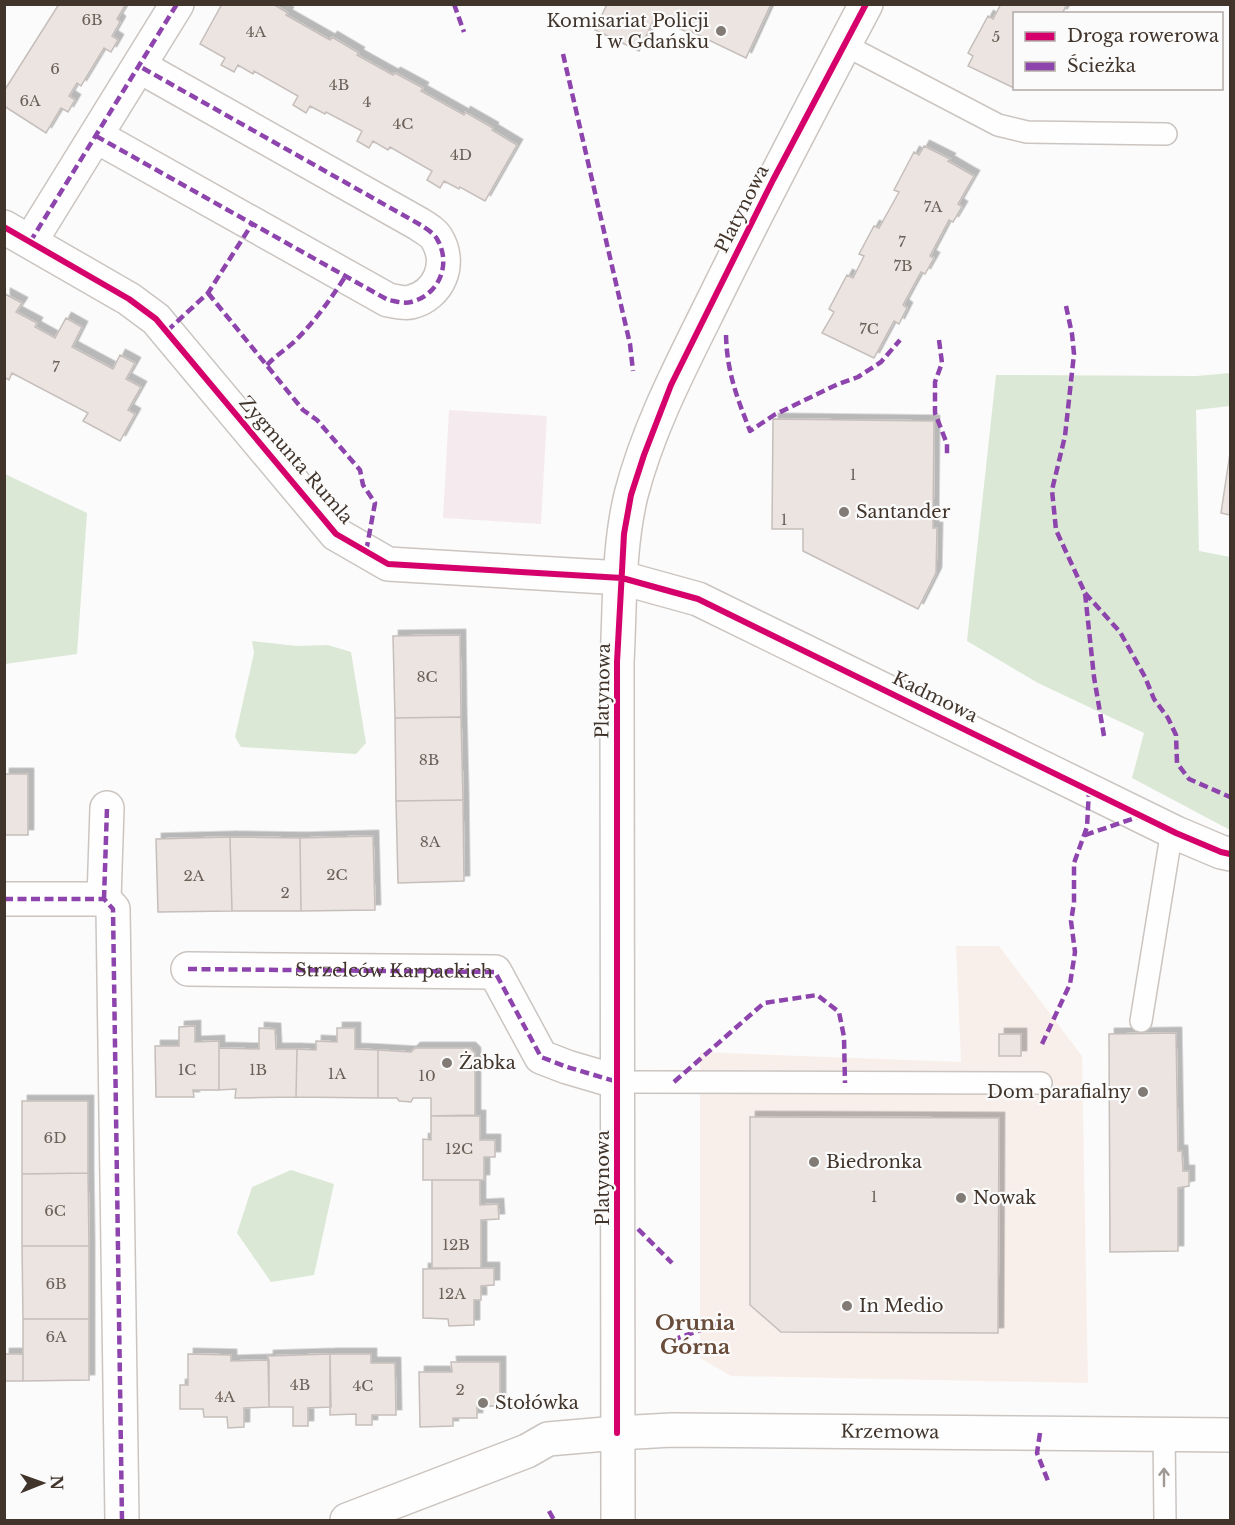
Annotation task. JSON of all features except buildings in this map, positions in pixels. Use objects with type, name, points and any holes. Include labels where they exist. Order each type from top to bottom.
[{"type":"street","points":[[17,234],[96,136],[177,4]]},
{"type":"street","name":"Platynowa","points":[[618,1521],[617,662],[624,534],[631,495],[671,386],[773,180],[866,4]]},
{"type":"street","points":[[96,136],[388,300],[409,303],[428,295],[442,278],[444,256],[436,237],[419,224],[139,66]]},
{"type":"street","name":"Zygmunta Rumla","points":[[17,234],[129,299],[156,319],[336,534],[366,552],[388,564],[622,578]]},
{"type":"street","name":"Kadmowa","points":[[622,578],[698,599],[1172,830],[1230,854]]},
{"type":"street","points":[[107,808],[104,899],[113,909],[122,1521]]},
{"type":"street","points":[[4,899],[104,899]]},
{"type":"street","name":"Strzelców Karpackich","points":[[188,969],[495,972],[541,1057],[618,1082]]},
{"type":"street","name":"Krzemowa","points":[[346,1521],[527,1450],[548,1439],[672,1430],[1230,1435]]},
{"type":"lane","points":[[845,45],[998,125],[1027,132],[1166,134]]},
{"type":"lane","points":[[1141,1021],[1172,830]]},
{"type":"lane","points":[[618,1082],[1041,1083]]},
{"type":"lane","points":[[1164,1433],[1165,1521]]},
{"type":"shaded area","points":[[449,410],[547,416],[541,524],[443,518]]},
{"type":"shaded area","points":[[956,946],[999,946],[1082,1056],[1088,1383],[731,1376],[700,1358],[700,1052],[961,1062]]},
{"type":"green space","points":[[1230,373],[1230,406],[1196,410],[1199,551],[1230,557],[1230,830],[1132,778],[1144,733],[1038,683],[967,641],[996,375],[1196,376]]},
{"type":"green space","points":[[5,474],[87,513],[77,654],[5,664]]},
{"type":"green space","points":[[252,641],[297,646],[328,645],[351,652],[366,743],[356,754],[241,747],[235,737],[254,653]]},
{"type":"green space","points":[[291,1170],[334,1184],[314,1275],[271,1282],[237,1233],[252,1187]]},
{"type":"marked path","points":[[30,242],[177,4]]},
{"type":"marked path","points":[[454,4],[464,32]]},
{"type":"marked path","points":[[563,54],[630,344],[633,371]]},
{"type":"marked path","points":[[96,136],[388,300],[411,302],[429,293],[435,286],[443,268],[443,258],[437,239],[429,231],[139,66]]},
{"type":"marked path","points":[[167,331],[208,293],[252,224]]},
{"type":"marked path","points":[[267,365],[310,325],[345,277]]},
{"type":"marked path","points":[[208,293],[303,410],[317,420],[360,470],[363,485],[375,503],[366,552]]},
{"type":"marked path","points":[[1066,306],[1074,354],[1065,436],[1052,490],[1056,530],[1085,593],[1094,677],[1104,736]]},
{"type":"marked path","points":[[726,335],[731,373],[750,431],[774,415],[838,384],[858,377],[881,362],[900,340]]},
{"type":"marked path","points":[[939,340],[942,363],[935,382],[935,413],[947,444],[947,455]]},
{"type":"marked path","points":[[1085,593],[1120,632],[1145,677],[1154,699],[1168,718],[1176,735],[1177,763],[1189,779],[1230,797]]},
{"type":"marked path","points":[[1042,1044],[1070,984],[1075,952],[1071,921],[1074,903],[1074,863],[1087,827],[1089,790]]},
{"type":"marked path","points":[[104,899],[107,808]]},
{"type":"marked path","points":[[1085,835],[1141,816]]},
{"type":"marked path","points":[[4,899],[104,899],[113,909],[122,1520]]},
{"type":"marked path","points":[[188,969],[495,972],[541,1057],[618,1082]]},
{"type":"marked path","points":[[674,1082],[764,1003],[817,995],[839,1012],[844,1037],[845,1083]]},
{"type":"marked path","points":[[638,1229],[672,1263]]},
{"type":"marked path","points":[[672,1340],[727,1321]]},
{"type":"marked path","points":[[1040,1433],[1037,1453],[1048,1481]]},
{"type":"marked path","points":[[549,1511],[554,1520]]},
{"type":"cycle path","points":[[617,1433],[617,662],[624,534],[631,495],[671,385],[773,180],[866,4]]},
{"type":"cycle path","points":[[4,227],[129,299],[156,319],[336,534],[388,564],[622,578],[698,599],[1176,833],[1230,854]]},
{"type":"place","name":"Komisariat Policji I w Gdańsku","points":[[721,31]]},
{"type":"place","name":"Santander","points":[[844,512]]},
{"type":"place","name":"Żabka","points":[[447,1063]]},
{"type":"place","name":"Dom parafialny","points":[[1143,1092]]},
{"type":"place","name":"Biedronka","points":[[814,1162]]},
{"type":"place","name":"Nowak","points":[[961,1198]]},
{"type":"place","name":"In Medio","points":[[847,1306]]},
{"type":"place","name":"Stołówka","points":[[483,1403]]},
{"type":"district","name":"Orunia Górna","points":[[695,1335]]}]
